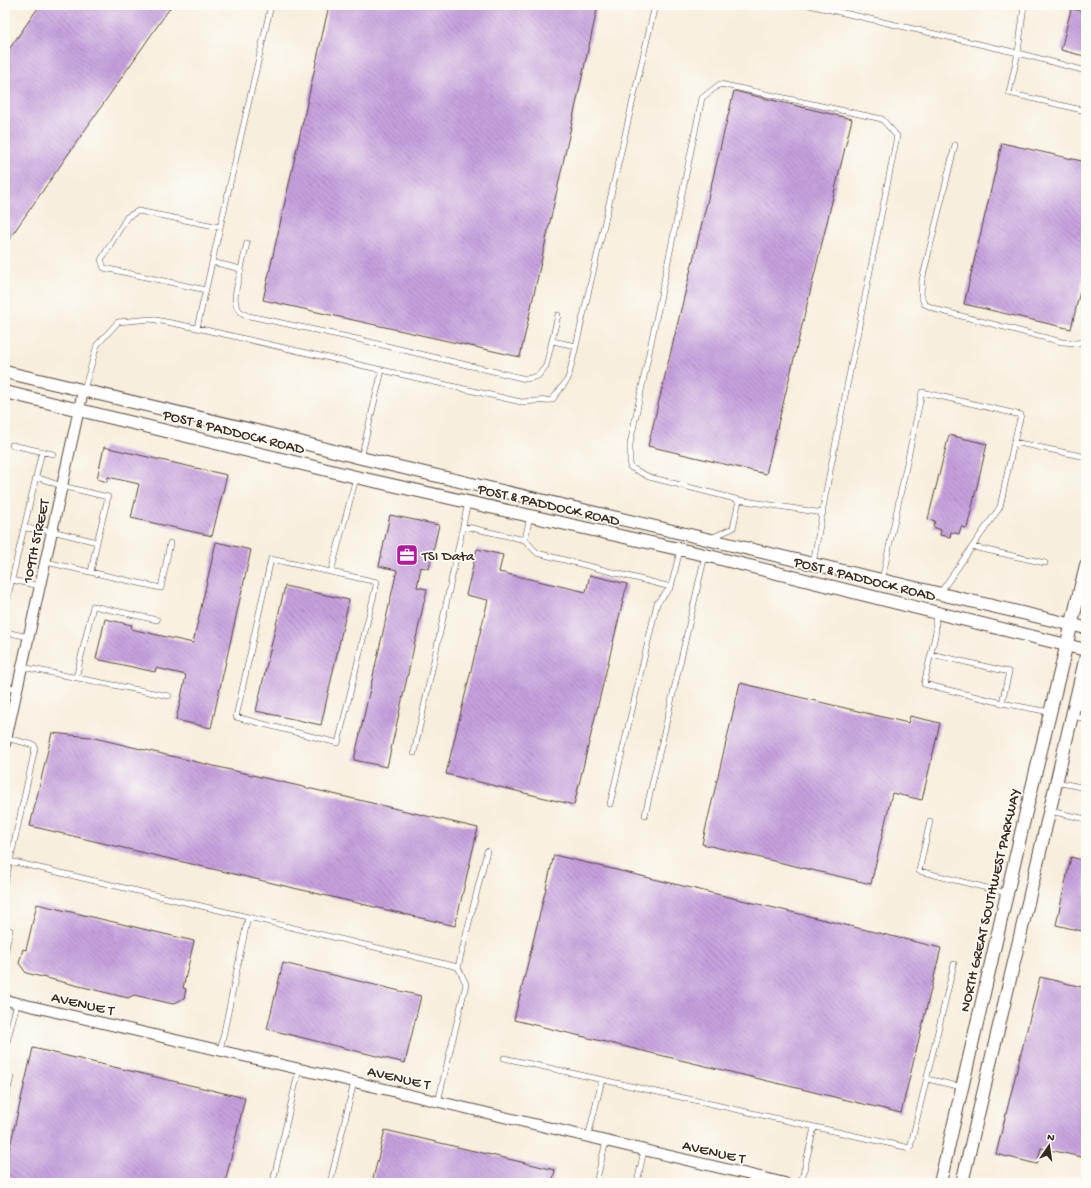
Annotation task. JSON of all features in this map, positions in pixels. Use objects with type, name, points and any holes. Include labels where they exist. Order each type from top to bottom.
[{"type":"street","name":"POST & PADDOCK ROAD","points":[[5,372],[265,433],[361,458],[1086,628]]},
{"type":"street","name":"109TH STREET","points":[[6,741],[83,391]]},
{"type":"street","name":"POST & PADDOCK ROAD","points":[[5,392],[356,477],[704,555],[1086,650]]},
{"type":"street","points":[[356,477],[361,458]]},
{"type":"street","points":[[704,555],[708,539]]},
{"type":"street","name":"NORTH GREAT SOUTHWEST PARKWAY","points":[[940,1183],[1050,712],[1086,565]]},
{"type":"street","points":[[935,612],[939,593]]},
{"type":"street","points":[[962,1183],[1086,656]]},
{"type":"street","points":[[1008,894],[1029,898]]},
{"type":"street","name":"AVENUE T","points":[[5,1000],[786,1183]]},
{"type":"lane","points":[[197,328],[271,5]]},
{"type":"lane","points":[[83,391],[97,345],[118,322],[152,318],[521,402],[552,400],[568,379],[655,5]]},
{"type":"lane","points":[[809,5],[1018,53],[1086,71]]},
{"type":"lane","points":[[1024,5],[1018,53],[1009,93],[1086,111]]},
{"type":"lane","points":[[813,564],[897,136],[882,120],[720,84],[702,98],[630,444],[630,467],[649,477],[740,500],[823,513]]},
{"type":"lane","points":[[955,145],[922,280],[921,294],[924,304],[938,310],[1062,342],[1077,343],[1086,341]]},
{"type":"lane","points":[[206,290],[104,268],[101,260],[127,217],[138,211],[220,227]]},
{"type":"lane","points":[[247,244],[235,297],[236,306],[240,311],[249,316],[357,339],[526,379],[538,376],[546,366],[558,315]]},
{"type":"lane","points":[[212,262],[241,270]]},
{"type":"lane","points":[[552,341],[576,346]]},
{"type":"lane","points":[[361,458],[382,370]]},
{"type":"lane","points":[[882,580],[922,392],[1022,415],[1014,442],[1000,507],[939,593]]},
{"type":"lane","points":[[1014,442],[1086,457]]},
{"type":"lane","points":[[12,444],[53,454]]},
{"type":"lane","points":[[5,609],[42,451]]},
{"type":"lane","points":[[36,477],[62,486],[108,497],[91,572]]},
{"type":"lane","points":[[331,572],[356,477]]},
{"type":"lane","points":[[708,539],[733,528],[740,500]]},
{"type":"lane","points":[[414,753],[468,502]]},
{"type":"lane","points":[[525,540],[530,516]]},
{"type":"lane","points":[[463,526],[525,540],[537,553],[671,587]]},
{"type":"lane","points":[[24,528],[52,531],[97,542]]},
{"type":"lane","points":[[46,562],[161,588],[170,543]]},
{"type":"lane","points":[[973,547],[1045,563]]},
{"type":"lane","points":[[610,804],[657,603],[671,587],[680,550]]},
{"type":"lane","points":[[645,816],[704,555]]},
{"type":"lane","points":[[271,559],[331,572],[377,582],[338,743],[236,717],[271,559]]},
{"type":"lane","points":[[12,580],[40,586]]},
{"type":"lane","points":[[76,678],[93,606],[157,620]]},
{"type":"lane","points":[[935,612],[936,631],[924,684],[1050,712]]},
{"type":"lane","points":[[5,632],[29,637]]},
{"type":"lane","points":[[931,654],[1009,672],[1002,702]]},
{"type":"lane","points":[[22,667],[169,696]]},
{"type":"lane","points":[[5,686],[18,689]]},
{"type":"lane","points":[[1072,715],[1086,718]]},
{"type":"lane","points":[[5,882],[7,861],[35,748],[34,746],[6,741]]},
{"type":"lane","points":[[1056,782],[1086,788]]},
{"type":"lane","points":[[1050,811],[1086,819]]},
{"type":"lane","points":[[930,821],[919,871],[1008,894]]},
{"type":"lane","points":[[438,1102],[466,984],[458,967],[487,851]]},
{"type":"lane","points":[[7,861],[458,967]]},
{"type":"lane","points":[[220,1051],[248,917]]},
{"type":"lane","points":[[5,928],[10,930],[5,953]]},
{"type":"lane","points":[[504,1058],[814,1128],[910,1148],[954,964]]},
{"type":"lane","points":[[5,1047],[17,1003]]},
{"type":"lane","points":[[274,1177],[299,1069]]},
{"type":"lane","points":[[5,1076],[11,1077],[5,1102]]},
{"type":"lane","points":[[927,1079],[962,1087]]},
{"type":"lane","points":[[588,1137],[602,1080]]},
{"type":"lane","points":[[330,1183],[354,1082]]},
{"type":"lane","points":[[801,1183],[814,1128]]},
{"type":"lane","points":[[596,1183],[606,1141]]},
{"type":"lane","points":[[637,1183],[644,1150]]},
{"type":"building","points":[[40,5],[172,5],[5,245],[5,55]]},
{"type":"building","points":[[329,5],[598,5],[520,357],[263,300]]},
{"type":"building","points":[[1071,9],[1086,12],[1086,52],[1084,56],[1061,50]]},
{"type":"building","points":[[734,91],[852,119],[766,474],[648,446]]},
{"type":"building","points":[[1002,143],[1086,162],[1086,266],[1071,329],[964,304]]},
{"type":"building","points":[[949,435],[987,444],[967,528],[961,527],[959,534],[951,532],[950,537],[940,535],[941,530],[933,527],[935,521],[928,519]]},
{"type":"building","points":[[104,447],[227,475],[212,536],[131,518],[139,484],[108,477],[107,482],[97,479]]},
{"type":"building","points":[[390,515],[439,525],[429,569],[421,567],[417,587],[427,589],[387,767],[354,760],[397,570],[379,566]]},
{"type":"building","points":[[216,542],[251,550],[211,728],[176,720],[186,675],[156,668],[155,672],[96,659],[105,619],[132,625],[131,629],[193,643]]},
{"type":"building","points":[[477,549],[503,555],[499,572],[586,592],[590,575],[627,584],[574,805],[446,774],[488,600],[466,595]]},
{"type":"building","points":[[285,586],[349,600],[321,725],[256,711]]},
{"type":"building","points":[[740,683],[908,723],[910,716],[940,723],[922,800],[892,793],[871,884],[702,844]]},
{"type":"building","points":[[52,733],[90,737],[478,828],[455,926],[30,826]]},
{"type":"building","points":[[554,855],[941,948],[901,1113],[514,1020]]},
{"type":"building","points":[[1071,857],[1086,861],[1086,932],[1056,925]]},
{"type":"building","points":[[37,904],[194,941],[183,988],[186,989],[184,998],[173,1004],[134,995],[128,998],[26,973],[19,963],[23,949],[26,950]]},
{"type":"building","points":[[283,963],[421,996],[405,1063],[267,1029]]},
{"type":"building","points":[[1040,977],[1086,988],[1086,1158],[1041,1148],[1037,1164],[996,1154]]},
{"type":"building","points":[[33,1048],[245,1098],[225,1183],[5,1183],[5,1167]]},
{"type":"building","points":[[385,1130],[555,1170],[552,1183],[372,1183]]},
{"type":"place","name":"TSI Data","points":[[407,555]]}]
